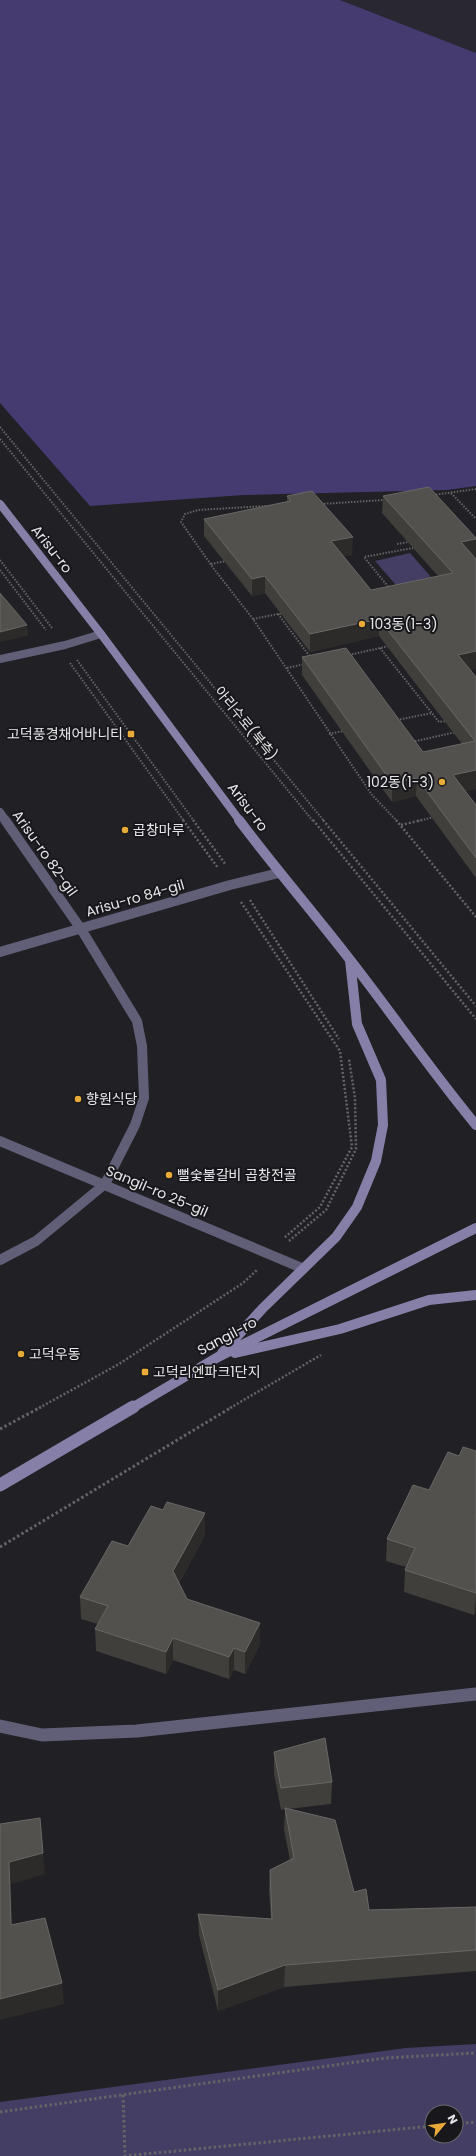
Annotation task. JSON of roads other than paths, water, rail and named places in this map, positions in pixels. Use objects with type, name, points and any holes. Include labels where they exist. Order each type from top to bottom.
[{"type":"main road","name":"Arisu-ro","points":[[0,504],[101,634],[279,873],[350,960],[442,1084],[476,1125]]},
{"type":"main road","points":[[218,1357],[302,1268],[336,1237],[357,1207],[376,1161],[383,1125],[380,1080],[357,1024],[350,960]]},
{"type":"main road","name":"Sangil-ro","points":[[0,1486],[218,1357],[476,1228]]},
{"type":"main road","points":[[218,1357],[354,1324],[393,1309],[427,1300],[455,1294],[476,1295]]},
{"type":"street","points":[[0,659],[101,634]]},
{"type":"street","name":"Arisu-ro 82-gil","points":[[0,812],[81,929],[137,1021],[142,1046],[144,1098],[135,1125],[105,1184]]},
{"type":"street","name":"Arisu-ro 84-gil","points":[[0,952],[235,884],[279,873]]},
{"type":"street","name":"Sangil-ro 25-gil","points":[[0,1142],[105,1184],[302,1268]]},
{"type":"street","points":[[0,1260],[36,1241],[71,1214],[105,1184]]},
{"type":"street","points":[[0,1726],[42,1735],[137,1731],[476,1694]]},
{"type":"place","name":"103동(1-3)","points":[[362,624]]},
{"type":"place","name":"고덕풍경채어바니티","points":[[131,734]]},
{"type":"place","name":"102동(1-3)","points":[[442,782]]},
{"type":"place","name":"곱창마루","points":[[125,830]]},
{"type":"place","name":"향원식당","points":[[78,1099]]},
{"type":"place","name":"뻘숯불갈비 곱창전골","points":[[169,1175]]},
{"type":"place","name":"고덕우동","points":[[21,1354]]},
{"type":"place","name":"고덕리엔파크1단지","points":[[145,1372]]}]
